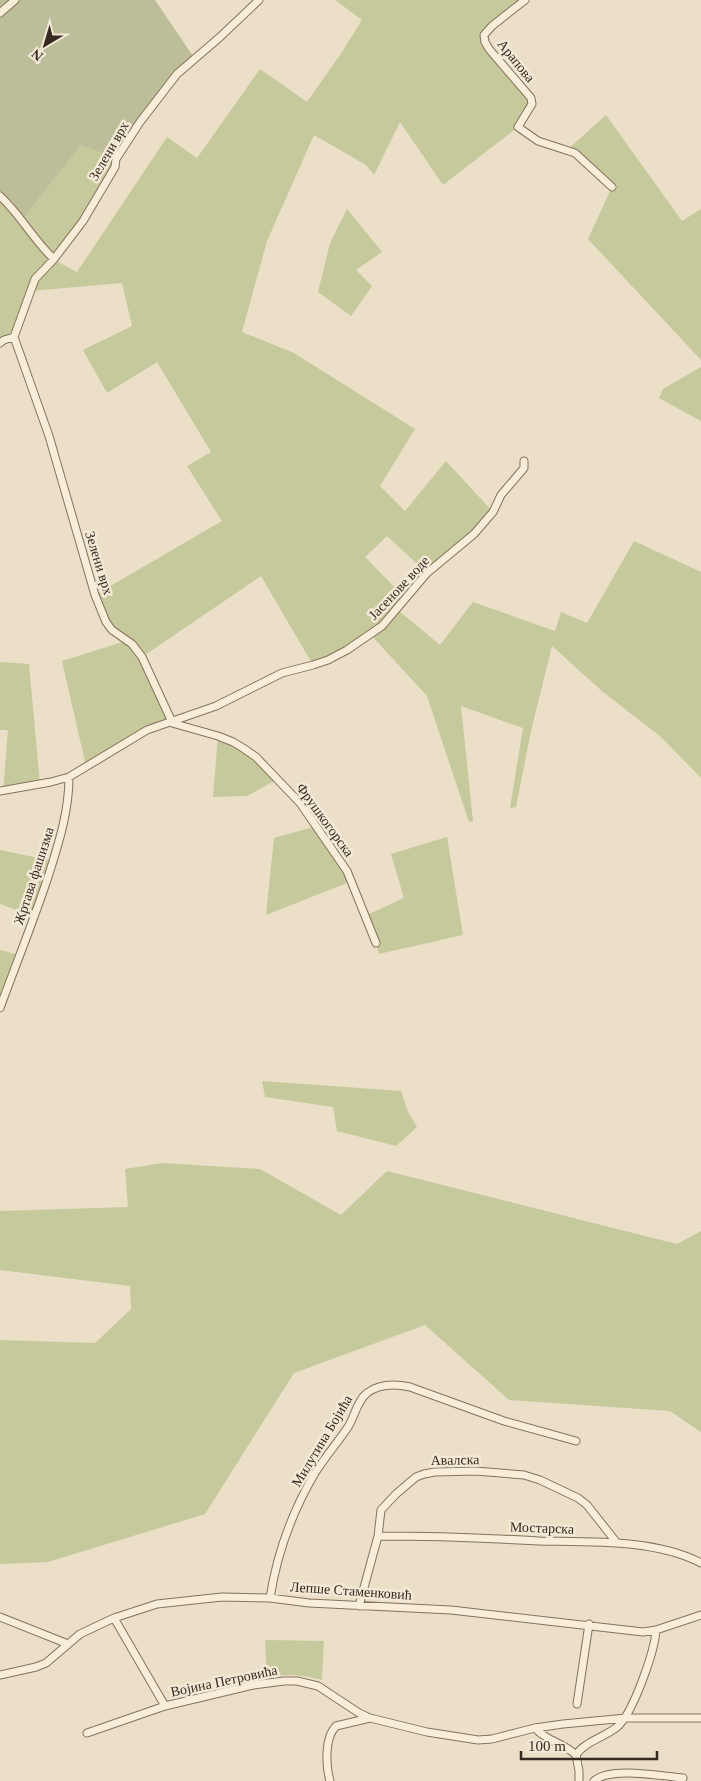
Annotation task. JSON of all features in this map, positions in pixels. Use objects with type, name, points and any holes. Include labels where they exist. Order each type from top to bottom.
[{"type":"street","points":[[0,12],[15,0]]},
{"type":"street","name":"Зелени врх","points":[[172,722],[142,657],[132,644],[112,630],[106,622],[95,595],[49,436],[14,337],[35,278],[54,260],[83,221],[115,166],[116,159],[161,92],[177,74],[259,0]]},
{"type":"street","name":"Арапова","points":[[524,0],[492,26],[484,36],[489,49],[531,98],[532,104],[518,127],[538,141],[575,153],[612,188]]},
{"type":"street","points":[[0,196],[15,210],[33,237],[54,260]]},
{"type":"street","points":[[0,343],[14,337]]},
{"type":"street","name":"Јасенове воде","points":[[172,722],[216,706],[282,673],[328,660],[371,635],[398,609],[427,573],[482,526],[501,495],[524,468],[524,461]]},
{"type":"street","points":[[0,791],[52,782],[69,777],[147,730],[172,722]]},
{"type":"street","name":"Фрушкогорска","points":[[172,722],[218,736],[243,748],[256,757],[300,803],[347,871],[376,943]]},
{"type":"street","name":"Жртава фашизма","points":[[0,1008],[35,917],[62,835],[69,791],[69,777]]},
{"type":"street","name":"Милутина Бојића","points":[[270,1598],[277,1564],[295,1509],[316,1472],[351,1422],[362,1398],[372,1390],[383,1386],[399,1384],[504,1421],[576,1441]]},
{"type":"street","name":"Авалска","points":[[359,1606],[378,1536],[381,1510],[416,1477],[435,1472],[475,1471],[524,1475],[540,1480],[578,1498],[587,1505],[617,1544]]},
{"type":"street","name":"Мостарска","points":[[378,1536],[617,1544],[679,1553],[701,1563]]},
{"type":"street","name":"Лепше Стаменковић","points":[[0,1675],[41,1665],[89,1629],[114,1618],[157,1604],[186,1600],[222,1597],[270,1598],[309,1603],[451,1610],[589,1624],[643,1632],[656,1630],[701,1615]]},
{"type":"street","points":[[0,1616],[68,1644]]},
{"type":"street","points":[[114,1618],[165,1706]]},
{"type":"street","points":[[577,1704],[589,1624]]},
{"type":"street","points":[[576,1755],[584,1746],[606,1736],[626,1718],[650,1659],[656,1630]]},
{"type":"street","name":"Војина Петровића","points":[[86,1733],[165,1706],[253,1685],[297,1681],[318,1686],[352,1709],[370,1718],[427,1732],[478,1740],[492,1739],[535,1728],[626,1718],[701,1718]]},
{"type":"street","points":[[330,1781],[326,1760],[333,1729],[336,1726],[370,1718]]},
{"type":"street","points":[[535,1728],[546,1739],[564,1745],[576,1755],[579,1781]]},
{"type":"street","points":[[594,1781],[599,1777],[614,1772],[683,1778]]},
{"type":"green space","points":[[0,0],[155,0],[195,59],[177,74],[116,159],[81,145],[23,219],[0,199]]},
{"type":"green space","points":[[335,0],[525,0],[492,26],[485,42],[531,98],[518,127],[443,185],[400,122],[374,175],[366,165],[314,135],[267,241],[242,332],[294,353],[415,429],[380,486],[405,511],[446,461],[493,512],[482,526],[427,573],[387,536],[365,557],[406,599],[398,610],[440,645],[473,602],[555,631],[561,612],[587,623],[634,541],[701,572],[701,778],[661,737],[603,692],[552,646],[531,731],[516,807],[510,808],[523,728],[461,706],[473,821],[469,822],[427,696],[371,635],[313,665],[261,576],[142,657],[172,722],[147,730],[86,766],[62,661],[126,641],[112,630],[95,595],[222,521],[187,466],[211,452],[157,362],[107,393],[83,350],[132,326],[122,283],[31,291],[14,337],[0,343],[0,199],[23,219],[81,145],[116,159],[115,167],[54,260],[77,272],[167,137],[197,158],[260,69],[307,102],[362,20]]},
{"type":"green space","points":[[606,115],[682,221],[701,209],[701,360],[588,239],[612,187],[567,150]]},
{"type":"green space","points":[[347,209],[382,252],[356,270],[372,286],[351,316],[318,292],[330,243]]},
{"type":"green space","points":[[701,367],[701,421],[659,398],[663,389]]},
{"type":"green space","points":[[0,662],[29,664],[40,784],[3,791],[8,730],[0,730]]},
{"type":"green space","points":[[218,736],[233,742],[278,779],[247,796],[213,797]]},
{"type":"green space","points":[[317,826],[352,881],[266,915],[274,838]]},
{"type":"green space","points":[[447,837],[463,935],[379,954],[365,916],[404,898],[391,854]]},
{"type":"green space","points":[[0,850],[53,861],[35,917],[0,904]]},
{"type":"green space","points":[[0,950],[20,955],[0,1008]]},
{"type":"green space","points":[[262,1081],[401,1091],[408,1112],[417,1127],[396,1146],[337,1131],[333,1107],[265,1097]]},
{"type":"green space","points":[[162,1163],[260,1169],[341,1215],[387,1171],[677,1244],[701,1231],[701,1432],[670,1411],[509,1400],[425,1325],[294,1373],[205,1514],[48,1562],[0,1564],[0,1340],[95,1343],[131,1309],[130,1286],[0,1270],[0,1211],[128,1207],[125,1169]]},
{"type":"green space","points":[[265,1640],[324,1641],[322,1680],[295,1675],[267,1678]]}]
